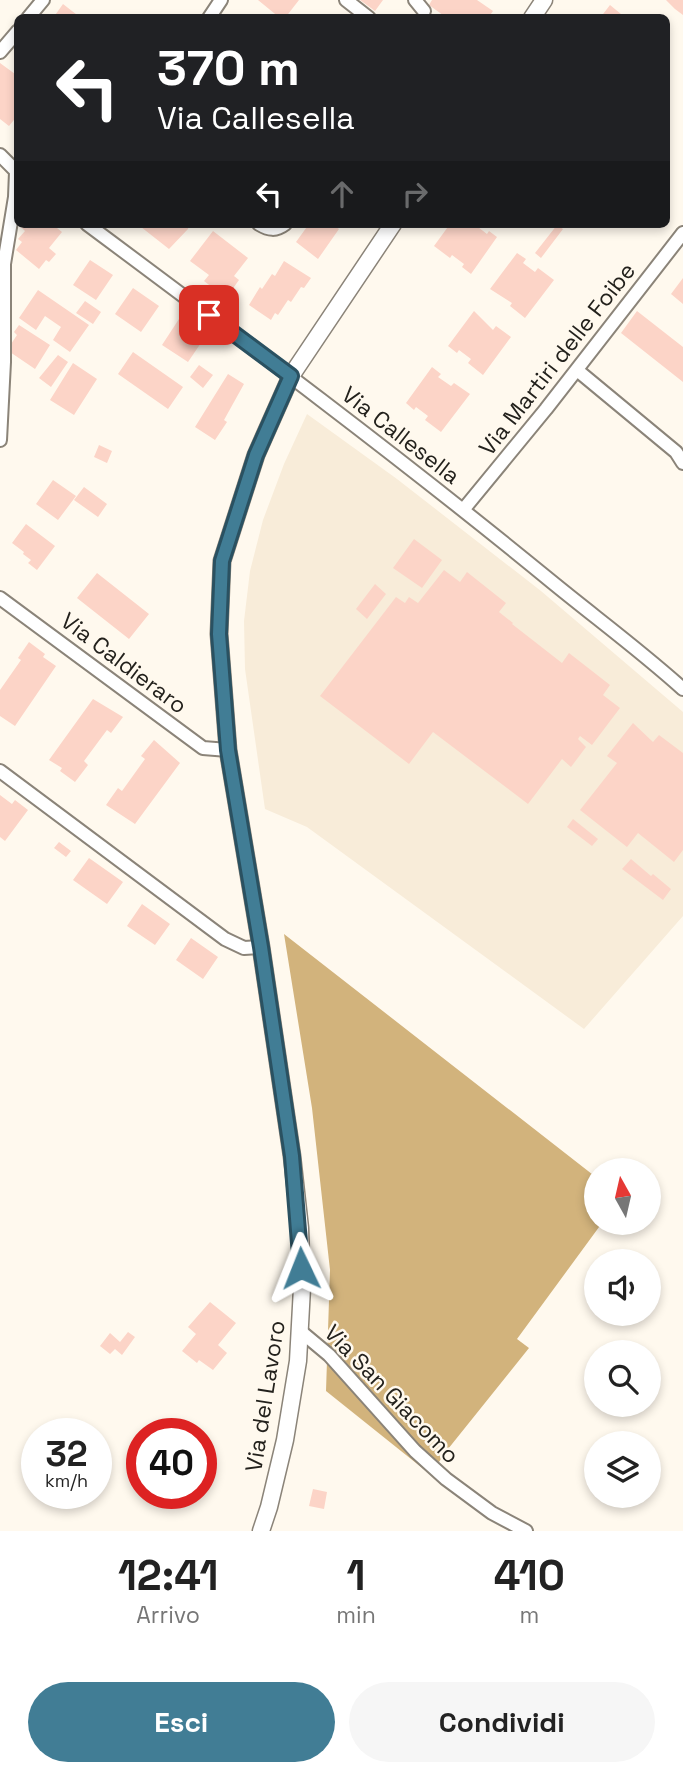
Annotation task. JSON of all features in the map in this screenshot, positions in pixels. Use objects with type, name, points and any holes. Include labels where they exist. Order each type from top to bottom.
[{"type":"street","points":[[32,14],[43,0]]},
{"type":"street","points":[[346,0],[364,14]]},
{"type":"street","points":[[415,0],[424,11]]},
{"type":"street","points":[[0,52],[14,36]]},
{"type":"street","points":[[0,155],[14,169]]},
{"type":"street","points":[[0,440],[4,362],[4,264],[14,203]]},
{"type":"street","name":"Via Callesella","points":[[92,228],[291,376],[464,510],[646,656],[683,689]]},
{"type":"street","name":"Via del Lavoro","points":[[261,1531],[285,1440],[298,1361],[302,1288],[300,1228],[261,947],[228,750],[219,634],[222,561],[256,455],[291,376],[390,228]]},
{"type":"street","name":"Via Martiri delle Foibe","points":[[464,510],[683,233]]},
{"type":"street","points":[[577,370],[676,452],[683,463]]},
{"type":"street","name":"Via Caldieraro","points":[[0,598],[203,748],[228,750]]},
{"type":"street","points":[[0,771],[225,939],[244,948],[261,947]]},
{"type":"street","name":"Via San Giacomo","points":[[299,1330],[329,1355],[415,1451],[446,1479],[492,1513],[526,1531]]},
{"type":"shaded area","points":[[307,414],[397,479],[541,591],[683,712],[683,916],[584,1029],[307,827],[265,809],[245,669],[244,621],[250,571],[263,520]]},
{"type":"shaded area","points":[[284,934],[584,1168],[584,1236],[592,1236],[517,1339],[529,1348],[444,1454],[431,1475],[326,1391],[330,1270],[312,1108]]},
{"type":"building","points":[[258,0],[299,0],[288,14],[275,14]]},
{"type":"building","points":[[360,0],[383,0],[375,11]]},
{"type":"building","points":[[432,0],[477,0],[493,11],[491,14],[441,14],[429,5]]},
{"type":"building","points":[[666,0],[683,0],[683,15],[675,9]]},
{"type":"building","points":[[63,4],[76,14],[56,14]]},
{"type":"building","points":[[610,5],[621,14],[603,14]]},
{"type":"building","points":[[0,63],[14,73],[14,120],[9,126],[0,119]]},
{"type":"building","points":[[22,228],[57,228],[62,232],[49,248],[56,254],[49,262],[46,260],[39,269],[16,250],[22,242],[18,239],[25,231]]},
{"type":"building","points":[[142,228],[188,228],[169,249]]},
{"type":"building","points":[[306,228],[339,229],[318,259],[296,242]]},
{"type":"building","points":[[447,228],[479,228],[497,237],[471,274],[462,267],[464,264],[434,246]]},
{"type":"building","points":[[555,228],[563,229],[541,258],[535,253]]},
{"type":"building","points":[[213,231],[248,258],[234,276],[239,280],[226,298],[204,281],[209,275],[190,261]]},
{"type":"building","points":[[517,253],[526,259],[523,263],[535,272],[538,268],[554,280],[525,318],[510,306],[512,303],[490,289]]},
{"type":"building","points":[[90,260],[113,275],[96,300],[73,285]]},
{"type":"building","points":[[284,261],[311,278],[271,320],[249,305],[260,287],[262,289],[272,274],[275,276]]},
{"type":"building","points":[[683,278],[683,304],[671,294]]},
{"type":"building","points":[[133,288],[159,306],[141,332],[115,314]]},
{"type":"building","points":[[38,290],[89,325],[70,352],[53,340],[61,327],[45,316],[36,330],[19,318]]},
{"type":"building","points":[[85,301],[101,312],[93,324],[76,313]]},
{"type":"building","points":[[474,311],[493,330],[496,326],[511,337],[483,375],[468,363],[471,359],[448,346]]},
{"type":"building","points":[[637,311],[683,347],[683,382],[621,333]]},
{"type":"building","points":[[179,319],[205,337],[188,362],[162,345]]},
{"type":"building","points":[[19,325],[50,345],[35,369],[7,350],[17,335],[14,332]]},
{"type":"building","points":[[133,352],[183,387],[168,409],[118,374]]},
{"type":"building","points":[[58,355],[68,362],[51,387],[39,378]]},
{"type":"building","points":[[73,363],[97,379],[74,415],[50,400]]},
{"type":"building","points":[[199,365],[213,375],[203,388],[190,377]]},
{"type":"building","points":[[432,367],[441,374],[438,377],[451,386],[454,383],[470,394],[441,432],[425,420],[428,416],[406,403]]},
{"type":"building","points":[[228,374],[244,384],[224,420],[227,422],[215,440],[195,427]]},
{"type":"building","points":[[99,445],[112,451],[107,463],[94,457]]},
{"type":"building","points":[[53,480],[76,496],[58,520],[36,504]]},
{"type":"building","points":[[84,487],[107,504],[98,517],[74,500]]},
{"type":"building","points":[[26,524],[55,546],[37,570],[28,563],[31,560],[24,552],[12,543]]},
{"type":"building","points":[[414,539],[442,560],[422,588],[393,568]]},
{"type":"building","points":[[444,570],[460,582],[467,572],[506,603],[499,612],[512,624],[562,663],[569,653],[610,685],[603,695],[620,708],[592,745],[580,736],[578,739],[586,747],[571,767],[562,759],[528,804],[433,732],[409,764],[320,696],[396,597],[405,603],[409,597],[418,603]]},
{"type":"building","points":[[97,573],[149,614],[129,639],[77,598]]},
{"type":"building","points":[[375,584],[386,594],[367,619],[356,609]]},
{"type":"building","points":[[29,642],[56,666],[15,726],[0,716],[0,690],[21,660],[18,658]]},
{"type":"building","points":[[93,699],[123,717],[111,733],[107,730],[84,761],[88,765],[75,782],[60,771],[62,768],[49,760]]},
{"type":"building","points":[[633,723],[653,742],[659,735],[683,753],[683,850],[674,862],[638,833],[627,847],[580,810],[617,763],[607,756]]},
{"type":"building","points":[[154,740],[180,763],[135,824],[106,805],[118,788],[122,791],[145,759],[141,756]]},
{"type":"building","points":[[0,795],[12,804],[15,800],[28,810],[5,841],[0,837]]},
{"type":"building","points":[[573,819],[598,839],[592,846],[567,827]]},
{"type":"building","points":[[59,842],[71,851],[66,857],[54,848]]},
{"type":"building","points":[[89,858],[123,882],[107,904],[73,880]]},
{"type":"building","points":[[631,859],[671,889],[663,900],[622,869]]},
{"type":"building","points":[[142,904],[170,924],[155,945],[127,926]]},
{"type":"building","points":[[191,938],[218,957],[203,979],[176,960]]},
{"type":"building","points":[[210,1302],[236,1323],[218,1345],[227,1353],[213,1370],[199,1360],[197,1363],[182,1351],[196,1334],[188,1327]]},
{"type":"building","points":[[128,1332],[135,1337],[122,1355],[115,1349],[110,1354],[100,1346],[110,1333],[120,1342]]},
{"type":"building","points":[[313,1489],[327,1492],[324,1509],[309,1506]]},
{"type":"route","points":[[209,315],[291,376],[256,455],[222,561],[219,634],[228,750],[292,1156],[300,1228],[301,1268]]}]
